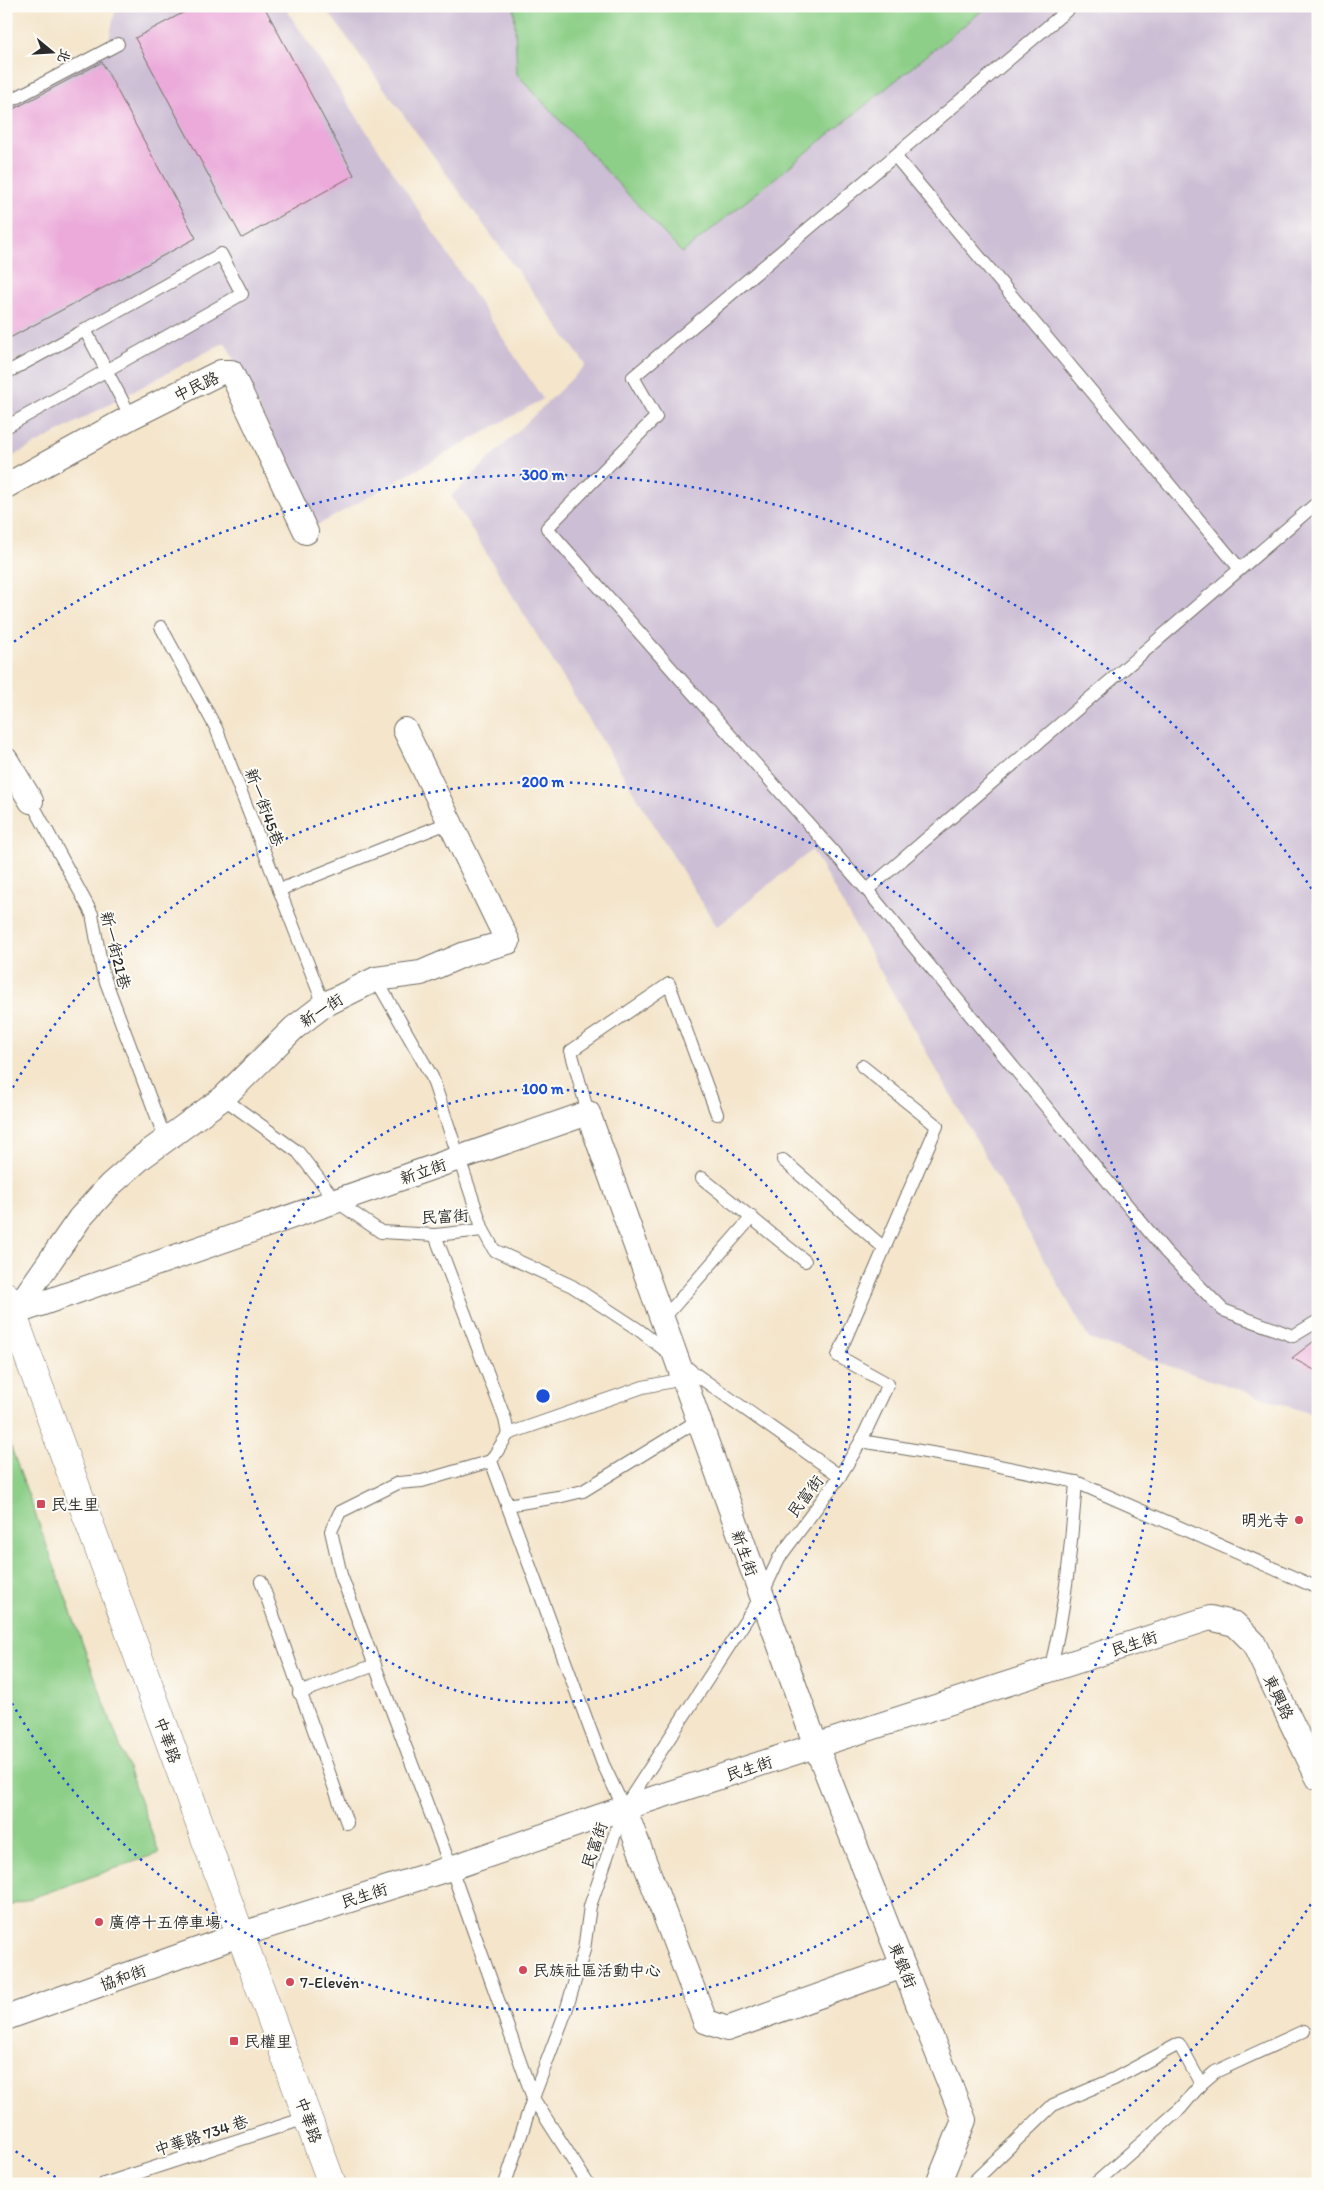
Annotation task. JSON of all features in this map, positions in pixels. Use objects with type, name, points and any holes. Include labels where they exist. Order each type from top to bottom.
[{"type":"street","name":"中民路","points":[[6,486],[131,417],[221,372],[231,372],[306,532]]},
{"type":"street","name":"新一街","points":[[8,1309],[80,1218],[110,1185],[142,1157],[223,1098],[294,1028],[324,1005],[376,980],[421,973],[465,954],[508,942],[405,730]]},
{"type":"street","points":[[6,760],[32,802]]},
{"type":"street","points":[[588,1114],[662,1320],[686,1372]]},
{"type":"street","name":"新立街","points":[[8,1309],[336,1201],[588,1114]]},
{"type":"street","name":"中華路","points":[[8,1309],[239,1935],[309,2117],[332,2184]]},
{"type":"street","name":"新生街","points":[[686,1372],[697,1421],[816,1746]]},
{"type":"street","name":"民生街","points":[[239,1935],[451,1868],[624,1808],[1210,1618],[1235,1624],[1253,1642]]},
{"type":"street","name":"東興路","points":[[1253,1642],[1318,1778]]},
{"type":"street","name":"東銀街","points":[[816,1746],[964,2120],[938,2184]]},
{"type":"street","points":[[624,1808],[705,2021],[727,2029],[903,1966]]},
{"type":"street","name":"協和街","points":[[6,2018],[239,1935]]},
{"type":"lane","points":[[1072,6],[633,377],[656,417],[547,528],[867,890],[1166,1252],[1223,1310],[1293,1336],[1318,1321]]},
{"type":"lane","points":[[6,103],[118,44]]},
{"type":"lane","points":[[895,156],[1240,569]]},
{"type":"lane","points":[[6,373],[221,254],[242,294],[6,427]]},
{"type":"lane","points":[[85,330],[131,417]]},
{"type":"lane","points":[[867,890],[1318,502]]},
{"type":"lane","name":"新一街45巷","points":[[161,627],[216,728],[324,1005]]},
{"type":"lane","name":"新一街21巷","points":[[32,802],[92,914],[102,974],[166,1141]]},
{"type":"lane","points":[[279,890],[450,822]]},
{"type":"lane","points":[[376,980],[432,1077],[483,1230]]},
{"type":"lane","points":[[588,1114],[571,1051],[668,984],[717,1114]]},
{"type":"lane","points":[[840,1476],[861,1441],[888,1384],[838,1356],[937,1126],[862,1066]]},
{"type":"lane","name":"民富街","points":[[223,1098],[298,1152],[336,1201],[382,1232],[435,1235],[483,1230],[494,1250],[572,1286],[639,1330],[686,1372],[840,1476],[779,1558],[762,1597],[624,1808],[590,1906],[584,1950],[566,2011],[533,2098],[505,2184]]},
{"type":"lane","points":[[783,1160],[884,1248]]},
{"type":"lane","points":[[702,1178],[804,1261]]},
{"type":"lane","points":[[662,1320],[752,1217]]},
{"type":"lane","points":[[435,1235],[505,1419],[508,1434]]},
{"type":"lane","points":[[588,2184],[533,2098],[451,1868],[374,1665],[339,1566],[331,1531],[340,1512],[398,1483],[422,1481],[491,1461],[508,1434],[686,1372]]},
{"type":"lane","points":[[507,1505],[583,1491],[697,1421]]},
{"type":"lane","points":[[861,1441],[961,1458],[1076,1482],[1318,1588]]},
{"type":"lane","points":[[491,1461],[603,1764],[624,1808]]},
{"type":"lane","points":[[1050,1670],[1061,1627],[1070,1568],[1076,1482]]},
{"type":"lane","points":[[261,1581],[299,1694],[347,1823]]},
{"type":"lane","points":[[299,1694],[374,1665]]},
{"type":"lane","points":[[1095,2184],[1181,2108],[1201,2084],[1215,2072],[1304,2031]]},
{"type":"lane","points":[[971,2184],[1052,2105],[1114,2079],[1179,2044],[1201,2084]]},
{"type":"lane","name":"中華路 734 巷","points":[[104,2184],[309,2117]]},
{"type":"shaded area","points":[[126,6],[284,6],[543,399],[318,525],[225,342],[6,460],[6,94],[109,39],[115,12]]},
{"type":"shaded area","points":[[324,6],[1318,6],[1318,1416],[1089,1339],[812,850],[717,927],[451,496],[586,365]]},
{"type":"green space","points":[[514,6],[988,6],[682,253],[517,74]]},
{"type":"green space","points":[[8,1439],[159,1853],[6,1907],[6,1440]]},
{"type":"building","points":[[196,6],[264,6],[354,175],[242,238],[135,38]]},
{"type":"building","points":[[102,62],[196,238],[6,340],[6,113]]},
{"type":"building","points":[[1318,1338],[1318,1372],[1292,1358]]},
{"type":"place","name":"民生里","points":[[41,1504]]},
{"type":"place","name":"明光寺","points":[[1299,1520]]},
{"type":"place","name":"廣停十五停車場","points":[[99,1922]]},
{"type":"place","name":"民族社區活動中心","points":[[523,1970]]},
{"type":"place","name":"7-Eleven","points":[[290,1982]]},
{"type":"place","name":"民權里","points":[[234,2041]]}]
